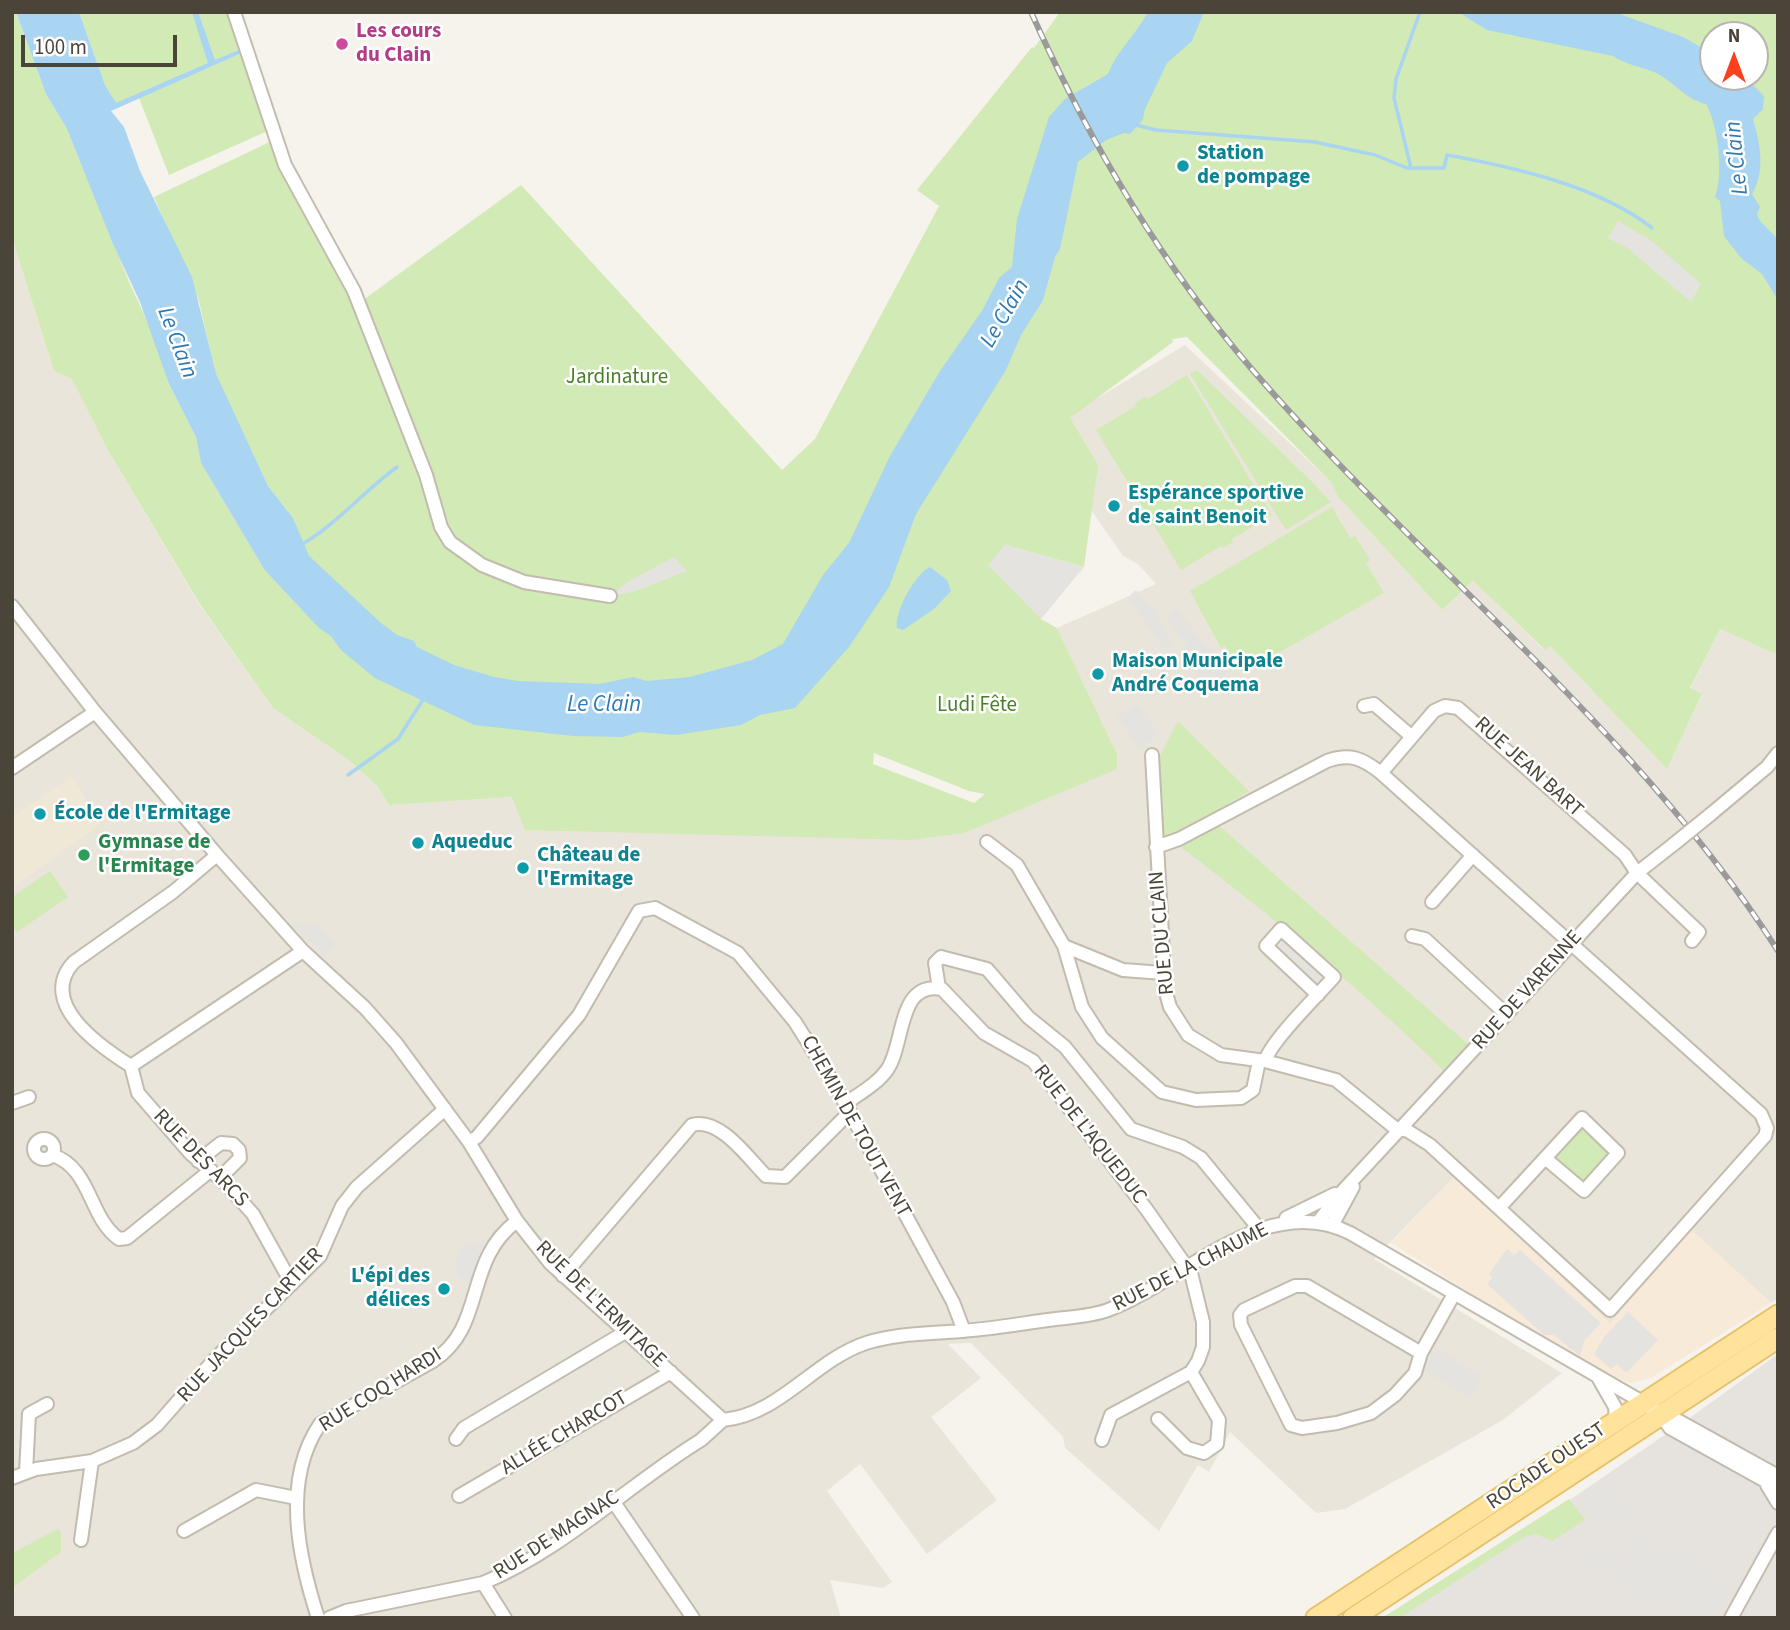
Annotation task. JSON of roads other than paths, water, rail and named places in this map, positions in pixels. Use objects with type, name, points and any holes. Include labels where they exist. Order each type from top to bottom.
[{"type":"main road","name":"ROCADE OUEST","points":[[1317,1618],[1778,1315]]},
{"type":"main road","name":"ROCADE OUEST","points":[[1353,1618],[1778,1338]]},
{"type":"street","points":[[234,12],[285,165],[354,290],[426,475],[441,527],[450,542],[482,565],[524,582],[610,596]]},
{"type":"street","name":"RUE DE L'ERMITAGE","points":[[12,606],[95,712],[218,855],[303,951],[365,1009],[396,1044],[469,1142],[517,1221],[563,1276],[723,1420]]},
{"type":"street","points":[[1364,706],[1374,704],[1412,736]]},
{"type":"street","name":"RUE JEAN BART","points":[[1381,773],[1438,709],[1449,706],[1461,709],[1625,855],[1637,873],[1699,932],[1692,941]]},
{"type":"street","points":[[12,768],[95,712]]},
{"type":"street","name":"RUE DE VARENNE","points":[[1319,1221],[1339,1195],[1356,1180],[1637,873],[1767,767],[1778,753]]},
{"type":"street","name":"RUE DU CLAIN","points":[[1152,755],[1163,973],[1170,1007],[1188,1035],[1221,1055],[1262,1061],[1336,1080],[1395,1128],[1430,1145],[1610,1310],[1772,1129]]},
{"type":"street","points":[[1156,847],[1179,839],[1336,758],[1361,759],[1381,773],[1761,1114],[1772,1129]]},
{"type":"street","points":[[987,842],[1011,859],[1022,871],[1064,946],[1082,1007],[1102,1038],[1162,1092],[1196,1100],[1241,1098],[1253,1090],[1262,1061],[1334,977],[1281,929],[1266,946],[1318,995]]},
{"type":"street","points":[[218,855],[173,892],[74,962],[64,977],[61,994],[68,1008],[98,1046],[131,1066],[303,951]]},
{"type":"street","points":[[1432,902],[1473,855]]},
{"type":"street","name":"CHEMIN DE TOUT VENT","points":[[469,1142],[477,1138],[579,1015],[639,911],[655,908],[738,953],[795,1022],[848,1108],[957,1312],[964,1331]]},
{"type":"street","points":[[1412,936],[1424,939],[1506,1014]]},
{"type":"street","points":[[1064,946],[1123,970],[1163,973]]},
{"type":"street","points":[[563,1276],[692,1125],[704,1123],[718,1129],[766,1176],[785,1177],[889,1067],[913,998],[925,989],[939,988],[936,961],[946,956],[981,965],[992,973],[1028,1017],[1065,1047],[1131,1129],[1183,1147],[1201,1158],[1265,1228]]},
{"type":"street","name":"RUE DE L'AQUEDUC","points":[[939,988],[948,992],[984,1033],[1033,1061],[1188,1265]]},
{"type":"street","name":"RUE DES ARCS","points":[[131,1066],[138,1093],[198,1161],[215,1174],[253,1214],[292,1284]]},
{"type":"street","points":[[12,1103],[29,1097]]},
{"type":"street","name":"RUE JACQUES CARTIER","points":[[12,1478],[26,1472],[92,1461],[132,1443],[164,1419],[214,1360],[325,1249],[342,1206],[357,1187],[445,1109]]},
{"type":"street","points":[[1499,1208],[1545,1158],[1582,1118],[1618,1153],[1584,1191],[1545,1158]]},
{"type":"street","points":[[52,1154],[67,1161],[81,1177],[98,1213],[119,1239],[127,1238],[240,1158],[239,1150],[233,1144],[221,1143],[198,1161]]},
{"type":"street","name":"RUE DE VARENNE","points":[[1265,1228],[1325,1201],[1356,1180]]},
{"type":"street","name":"RUE DE VARENNE","points":[[1333,1224],[1356,1180]]},
{"type":"street","name":"RUE COQ HARDI","points":[[318,1618],[299,1530],[296,1499],[301,1460],[320,1424],[433,1361],[448,1349],[466,1321],[491,1246],[517,1221]]},
{"type":"street","name":"RUE DE LA CHAUME","points":[[723,1420],[755,1414],[859,1346],[898,1336],[964,1331],[1108,1310],[1188,1265],[1265,1228],[1290,1222],[1319,1221],[1333,1224],[1661,1415]]},
{"type":"street","points":[[1102,1440],[1111,1415],[1192,1371],[1201,1353],[1204,1334],[1201,1309],[1188,1265]]},
{"type":"street","points":[[1421,1353],[1314,1288],[1295,1286],[1244,1310],[1240,1315],[1241,1325],[1281,1408],[1291,1424],[1302,1428],[1371,1413],[1409,1381],[1421,1353],[1454,1294]]},
{"type":"street","points":[[456,1439],[464,1428],[627,1331]]},
{"type":"street","name":"ALLÉE CHARCOT","points":[[459,1496],[671,1371]]},
{"type":"street","points":[[1158,1419],[1192,1451],[1204,1453],[1217,1444],[1219,1420],[1192,1371]]},
{"type":"street","points":[[1599,1379],[1615,1407],[1616,1421]]},
{"type":"street","points":[[1689,1396],[1686,1415],[1695,1429]]},
{"type":"street","points":[[26,1472],[29,1414],[47,1404]]},
{"type":"street","points":[[1661,1415],[1695,1429],[1778,1476]]},
{"type":"street","points":[[1661,1415],[1670,1428],[1778,1488]]},
{"type":"street","name":"RUE DE MAGNAC","points":[[329,1618],[346,1611],[483,1583],[526,1561],[701,1440],[723,1420]]},
{"type":"street","points":[[81,1540],[92,1461]]},
{"type":"street","points":[[1765,1481],[1778,1503]]},
{"type":"street","points":[[184,1531],[256,1490],[296,1499]]},
{"type":"street","points":[[613,1501],[693,1618]]},
{"type":"street","points":[[1731,1618],[1778,1534]]},
{"type":"street","points":[[483,1583],[505,1618]]},
{"type":"water","name":"Le Clain","points":[[16,12],[79,12],[105,85],[116,103],[208,63],[192,12],[198,12],[215,60],[243,48],[244,52],[111,111],[124,127],[140,171],[192,277],[216,374],[268,486],[293,518],[309,556],[381,623],[397,635],[414,641],[417,647],[454,665],[494,677],[518,681],[600,684],[633,677],[647,681],[690,677],[752,660],[783,644],[823,575],[849,543],[890,456],[940,371],[982,311],[999,278],[1012,267],[1017,219],[1049,117],[1065,99],[1108,74],[1116,57],[1148,12],[1204,12],[1192,41],[1167,63],[1145,109],[1143,119],[1130,134],[1124,133],[1106,140],[1078,162],[1060,249],[1055,257],[1043,300],[1021,335],[1006,370],[916,514],[889,587],[849,647],[795,708],[760,715],[741,725],[676,735],[639,732],[623,737],[573,736],[474,725],[375,678],[341,650],[331,636],[319,628],[264,569],[201,463],[196,437],[169,384],[140,302],[113,244],[67,129],[46,94]]},
{"type":"water","name":"Le Clain","points":[[1458,12],[1614,12],[1683,37],[1699,46],[1699,91],[1759,91],[1764,96],[1763,109],[1753,119],[1760,167],[1752,194],[1760,207],[1757,214],[1760,221],[1778,239],[1778,300],[1762,274],[1741,258],[1724,236],[1720,201],[1715,197],[1719,176],[1718,150],[1714,124],[1706,104],[1691,98],[1661,75],[1613,56],[1487,30]]},
{"type":"water","points":[[930,567],[947,580],[951,591],[934,609],[903,630],[897,628],[899,613],[907,594],[918,577]]},
{"type":"waterway","points":[[1411,168],[1394,98],[1396,79],[1420,12]]},
{"type":"waterway","points":[[1136,125],[1156,130],[1315,142],[1375,155],[1407,168],[1444,168],[1447,155],[1473,160],[1527,172],[1581,190],[1631,213],[1652,228]]},
{"type":"waterway","points":[[301,545],[327,527],[397,467]]},
{"type":"waterway","points":[[348,775],[398,739],[424,698]]},
{"type":"railway","points":[[1031,12],[1101,152],[1156,242],[1217,327],[1316,440],[1594,721],[1660,794],[1722,870],[1778,951]]},
{"type":"place","name":"Les cours du Clain","points":[[342,44]]},
{"type":"place","name":"Station de pompage","points":[[1183,166]]},
{"type":"place","name":"Espérance sportive de saint Benoit","points":[[1114,506]]},
{"type":"place","name":"Maison Municipale André Coquema","points":[[1098,674]]},
{"type":"place","name":"École de l'Ermitage","points":[[40,814]]},
{"type":"place","name":"Aqueduc","points":[[418,843]]},
{"type":"place","name":"Gymnase de l'Ermitage","points":[[84,855]]},
{"type":"place","name":"Château de l'Ermitage","points":[[523,868]]},
{"type":"place","name":"L'épi des délices","points":[[444,1289]]},
{"type":"park label","name":"Jardinature","points":[[617,378]]},
{"type":"park label","name":"Ludi Fête","points":[[977,706]]}]
